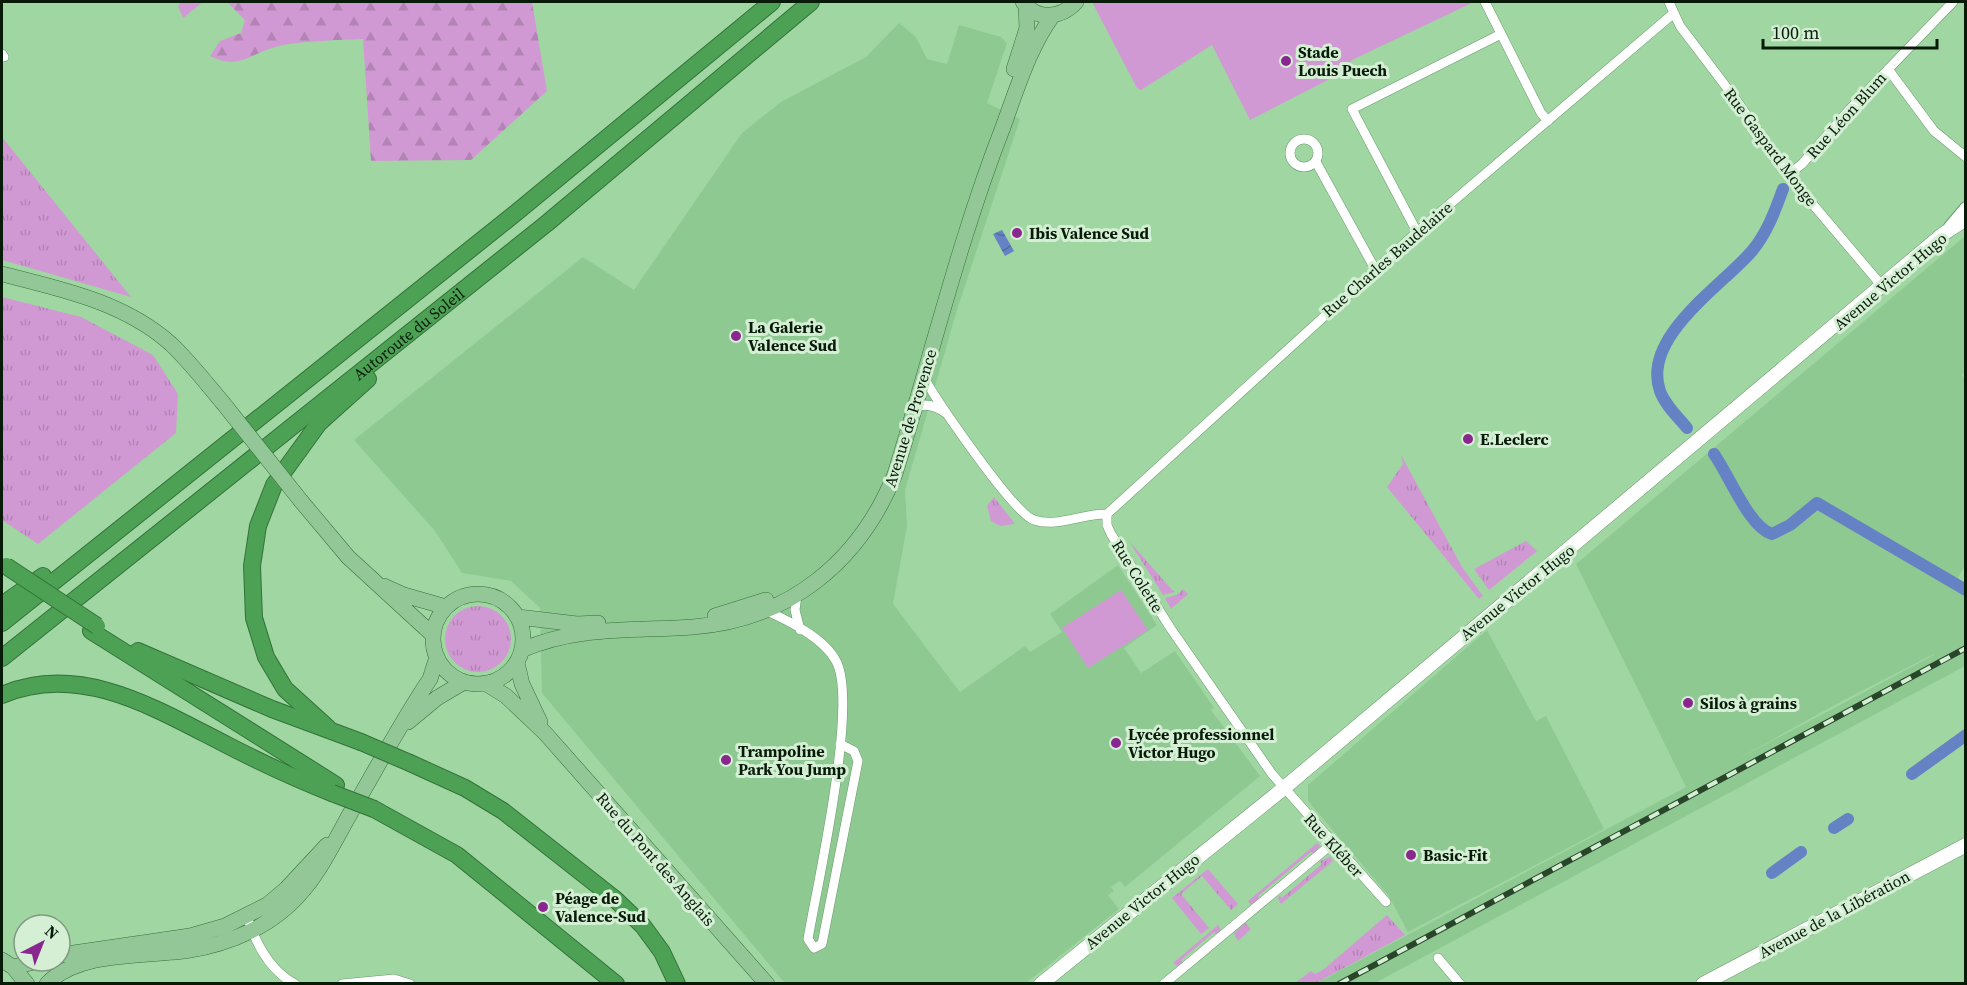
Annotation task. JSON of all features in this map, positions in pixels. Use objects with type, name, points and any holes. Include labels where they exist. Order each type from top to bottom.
[{"type":"highway","name":"Autoroute du Soleil","points":[[2,623],[512,216],[772,2]]},
{"type":"highway","name":"Autoroute du Soleil","points":[[2,658],[546,224],[812,2]]},
{"type":"highway","points":[[328,728],[285,689],[271,668],[259,639],[252,602],[251,578],[258,526],[267,499],[286,467],[319,423],[546,224]]},
{"type":"highway","points":[[2,605],[156,500]]},
{"type":"highway","points":[[3,566],[334,789],[457,855],[616,984]]},
{"type":"highway","points":[[94,628],[147,656],[272,709],[328,728],[410,763],[465,788],[503,811],[615,899],[643,926],[662,952],[677,984]]},
{"type":"highway","points":[[2,695],[27,687],[56,684],[94,687],[117,693],[160,711],[283,774],[334,789]]},
{"type":"main road","points":[[1024,4],[1034,12],[1053,15],[1062,13],[1076,2]]},
{"type":"main road","name":"Avenue de Provence","points":[[518,617],[577,624],[681,620],[721,615],[778,595],[810,574],[845,542],[869,508],[885,473],[968,191],[1022,46],[1028,25],[1024,4]]},
{"type":"main road","name":"Avenue de Provence","points":[[520,657],[563,636],[719,624],[738,621],[767,611],[797,595],[835,566],[866,531],[895,474],[922,375],[988,162],[1032,49],[1053,15]]},
{"type":"main road","name":"Avenue Victor Hugo","points":[[1041,984],[1284,788],[1943,234],[1965,219]]},
{"type":"main road","points":[[2,274],[90,298],[141,323],[171,344],[223,403],[348,557],[369,579],[433,635]]},
{"type":"main road","points":[[369,579],[404,595],[446,607]]},
{"type":"main road","points":[[47,984],[65,970],[96,961],[192,950],[249,923],[284,910],[319,873],[397,732],[430,679],[437,657],[433,635],[437,620],[446,607],[466,595],[479,593],[504,602],[518,617],[524,639],[520,657],[502,678],[485,683],[464,682],[453,676],[437,657]]},
{"type":"main road","name":"Rue du Pont des Anglais","points":[[520,657],[522,684],[545,733]]},
{"type":"main road","points":[[397,732],[420,710],[464,682]]},
{"type":"main road","name":"Rue du Pont des Anglais","points":[[485,683],[506,696],[545,733],[767,984]]},
{"type":"main road","name":"Avenue de la Libération","points":[[1703,984],[1965,845]]},
{"type":"main road","points":[[72,952],[98,947],[190,936],[249,923]]},
{"type":"main road","name":"Avenue Victor Hugo","points":[[1047,984],[1067,963]]},
{"type":"main road","points":[[8,964],[27,984]]},
{"type":"street","points":[[1485,2],[1541,113],[1548,121]]},
{"type":"street","name":"Rue Gaspard Monge","points":[[1670,2],[1674,13],[1699,54],[1737,101],[1788,175],[1882,286]]},
{"type":"street","name":"Rue Léon Blum","points":[[1788,175],[1802,164],[1888,69],[1953,2]]},
{"type":"street","name":"Rue Charles Baudelaire","points":[[1107,514],[1416,232],[1674,13]]},
{"type":"street","points":[[1416,232],[1352,109],[1501,34]]},
{"type":"street","points":[[1888,69],[1934,131],[1965,157]]},
{"type":"street","points":[[1316,162],[1375,269]]},
{"type":"street","points":[[1943,234],[1965,208]]},
{"type":"street","points":[[922,375],[1025,516],[1043,522],[1088,514],[1107,514]]},
{"type":"street","points":[[914,408],[927,405],[937,407],[950,416]]},
{"type":"street","name":"Rue Colette","points":[[1107,514],[1107,525],[1111,534],[1171,629],[1284,788]]},
{"type":"street","points":[[797,595],[795,610],[800,630]]},
{"type":"street","points":[[767,611],[825,647],[840,669],[844,696],[840,744],[808,939],[814,948],[822,944],[858,761],[854,751],[840,744]]},
{"type":"street","name":"Rue Kléber","points":[[1284,788],[1386,902]]},
{"type":"street","points":[[1164,984],[1333,843]]},
{"type":"street","points":[[249,923],[257,946],[282,974],[295,984]]},
{"type":"street","points":[[1438,957],[1460,984]]},
{"type":"street","points":[[342,984],[394,979],[410,984]]},
{"type":"shaded area","points":[[899,23],[916,37],[927,59],[947,64],[959,25],[1001,37],[1007,43],[987,103],[1020,119],[957,310],[905,490],[907,526],[893,604],[960,692],[1025,646],[1030,652],[1062,632],[1050,614],[1118,565],[1157,625],[1124,648],[1141,673],[1175,651],[1214,708],[1211,710],[1260,776],[1125,887],[1120,881],[1111,887],[1114,891],[1108,895],[1119,909],[1026,983],[787,983],[783,981],[542,693],[540,608],[511,581],[462,573],[435,531],[354,440],[583,257],[634,290],[742,133],[781,102],[866,57]]},
{"type":"shaded area","points":[[1965,236],[1966,371],[1962,375],[1966,380],[1966,564],[1956,581],[1965,589],[1965,666],[1375,983],[1317,983],[1686,787],[1576,564]],"holes":[[[1934,655],[1732,762],[1842,701]]]},
{"type":"shaded area","points":[[1487,630],[1536,721],[1546,716],[1604,829],[1408,932],[1388,895],[1308,801],[1308,785]]},
{"type":"green space","points":[[181,2],[203,2],[183,18],[178,6]]},
{"type":"green space","points":[[227,2],[532,2],[547,91],[471,160],[371,161],[363,39],[288,44],[237,61],[220,60],[210,56],[220,41],[241,33],[245,20]]},
{"type":"green space","name":"Stade Louis Puech","points":[[1092,2],[1474,2],[1354,59],[1326,81],[1250,120],[1212,45],[1141,90],[1137,88]]},
{"type":"green space","points":[[2,137],[131,297],[2,260]]},
{"type":"green space","points":[[2,297],[81,317],[153,355],[178,394],[176,433],[38,544],[2,520]]},
{"type":"green space","points":[[1401,455],[1462,567],[1483,596],[1479,599],[1387,487],[1403,464]]},
{"type":"green space","points":[[994,497],[1015,524],[1000,526],[991,521],[987,506]]},
{"type":"green space","points":[[1129,541],[1174,592],[1163,595]]},
{"type":"green space","points":[[1526,541],[1537,551],[1489,590],[1474,569]]},
{"type":"green space","points":[[1183,589],[1188,594],[1171,609],[1165,598],[1177,595]]},
{"type":"green space","points":[[1121,590],[1148,630],[1088,668],[1062,628]]},
{"type":"green space","points":[[478,606],[491,608],[501,616],[509,626],[511,639],[509,652],[501,662],[491,670],[478,672],[465,670],[455,662],[447,652],[445,639],[447,626],[455,616],[465,608]]},
{"type":"green space","points":[[1317,843],[1320,846],[1314,854],[1311,852],[1258,896],[1260,899],[1255,904],[1250,904],[1248,901]]},
{"type":"green space","points":[[1330,857],[1333,861],[1281,904],[1278,899],[1279,895],[1282,898],[1322,864],[1320,861]]},
{"type":"green space","points":[[1208,869],[1238,904],[1231,910],[1202,876],[1181,894],[1209,928],[1201,934],[1172,898]]},
{"type":"green space","points":[[1387,915],[1405,935],[1316,983],[1295,983],[1311,971],[1315,974],[1324,969]]},
{"type":"green space","points":[[1245,923],[1251,929],[1238,941],[1234,933]]},
{"type":"green space","points":[[1218,925],[1221,930],[1217,935],[1214,932],[1181,960],[1183,963],[1178,966],[1173,963]]},
{"type":"water","points":[[1002,230],[1014,251],[1005,256],[993,234]]},
{"type":"waterway","points":[[1687,428],[1668,406],[1660,391],[1657,371],[1662,351],[1673,332],[1688,314],[1752,251],[1770,222],[1783,189]]},
{"type":"waterway","points":[[1714,454],[1747,511],[1755,522],[1772,534],[1790,525],[1817,503],[1966,590]]},
{"type":"waterway","points":[[1912,774],[1966,735]]},
{"type":"waterway","points":[[1834,828],[1848,819]]},
{"type":"waterway","points":[[1772,873],[1801,852]]},
{"type":"railway","points":[[1339,984],[1966,648]]},
{"type":"place","name":"Stade Louis Puech","points":[[1286,61]]},
{"type":"place","name":"Ibis Valence Sud","points":[[1017,233]]},
{"type":"place","name":"La Galerie Valence Sud","points":[[736,336]]},
{"type":"place","name":"E.Leclerc","points":[[1468,439]]},
{"type":"place","name":"Silos à grains","points":[[1688,703]]},
{"type":"place","name":"Lycée professionnel Victor Hugo","points":[[1116,743]]},
{"type":"place","name":"Trampoline Park You Jump","points":[[726,760]]},
{"type":"place","name":"Basic-Fit","points":[[1411,855]]},
{"type":"place","name":"Péage de Valence-Sud","points":[[543,907]]}]
